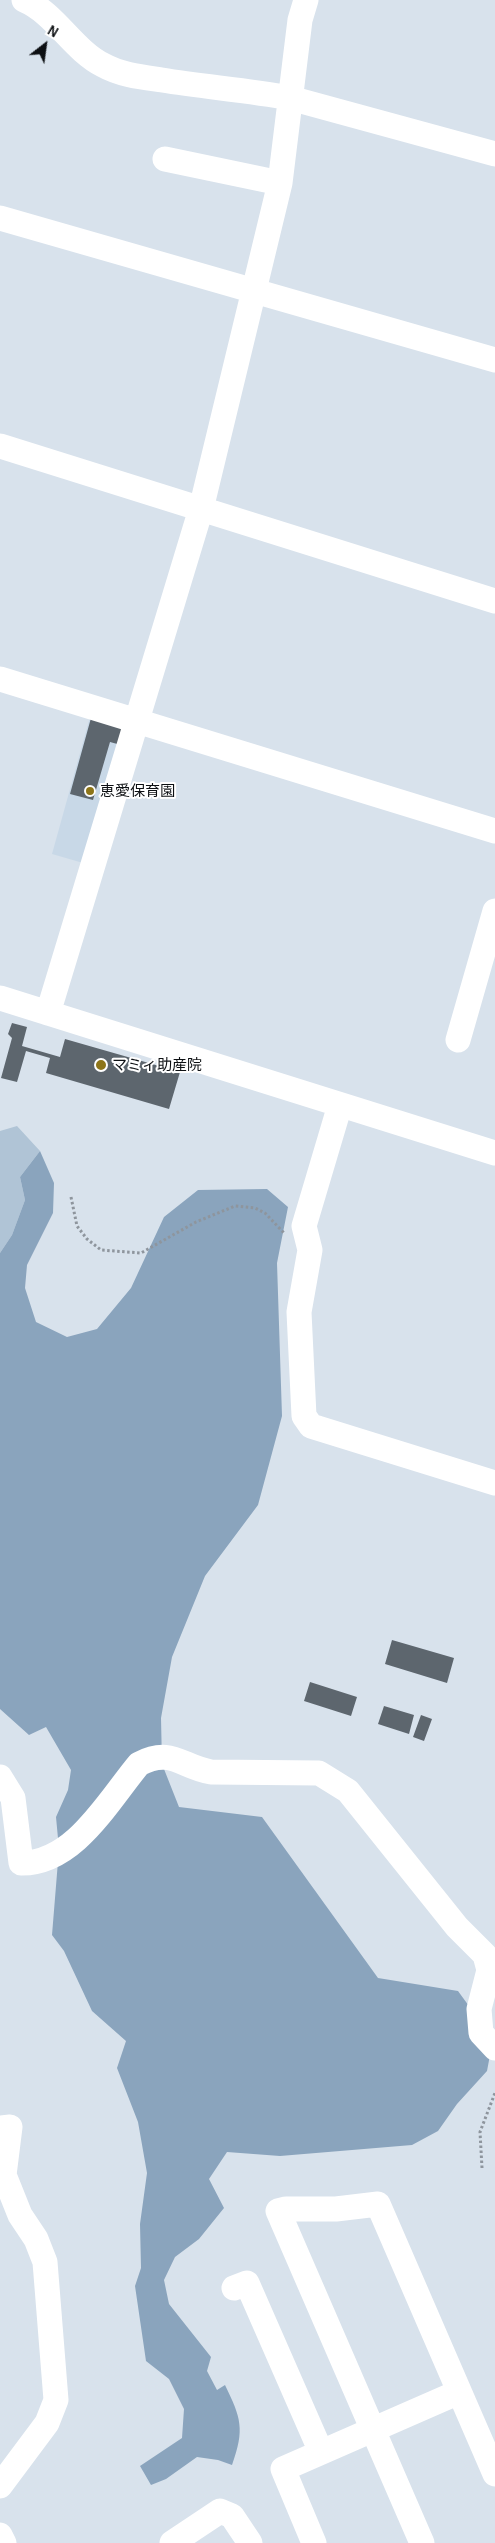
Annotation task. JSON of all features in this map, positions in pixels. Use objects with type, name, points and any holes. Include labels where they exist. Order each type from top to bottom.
[{"type":"street","points":[[24,0],[36,5],[101,65],[124,74],[181,84],[256,91],[290,98],[495,154]]},
{"type":"street","points":[[48,1013],[201,509],[280,183],[300,20],[306,0]]},
{"type":"street","points":[[165,159],[280,183]]},
{"type":"street","points":[[0,218],[495,360]]},
{"type":"street","points":[[0,446],[495,601]]},
{"type":"street","points":[[0,679],[495,831]]},
{"type":"street","points":[[458,1040],[495,911]]},
{"type":"street","points":[[0,998],[495,1153]]},
{"type":"street","points":[[340,1104],[304,1226],[310,1250],[299,1318],[304,1416],[311,1426],[495,1483]]},
{"type":"street","points":[[0,1777],[13,1798],[21,1864],[35,1864],[50,1859],[68,1848],[139,1764],[153,1757],[171,1756],[198,1770],[211,1772],[319,1773],[334,1780],[348,1791],[457,1926],[485,1955],[489,1970],[479,2009],[481,2033],[495,2048]]},
{"type":"street","points":[[0,2128],[10,2127],[4,2175],[10,2218],[36,2239],[45,2262],[56,2400],[47,2423],[0,2486]]},
{"type":"street","points":[[422,2543],[278,2211],[286,2209],[336,2209],[378,2204],[495,2474]]},
{"type":"street","points":[[234,2288],[247,2283],[321,2452]]},
{"type":"street","points":[[314,2543],[283,2469],[459,2392]]},
{"type":"street","points":[[172,2543],[220,2511],[232,2516],[250,2543]]},
{"type":"street","points":[[0,2535],[4,2543]]},
{"type":"path","points":[[71,1197],[77,1226],[87,1239],[101,1250],[141,1252],[196,1222],[235,1206],[255,1208],[265,1213],[288,1237],[308,1240]]},
{"type":"path","points":[[482,2168],[480,2132],[495,2093]]},
{"type":"shaded area","name":"恵愛保育園","points":[[90,717],[129,728],[90,865],[52,854]]},
{"type":"shaded area","points":[[17,1126],[40,1151],[20,1177],[25,1200],[12,1235],[0,1253],[0,1131]]},
{"type":"shaded area","points":[[40,1151],[54,1183],[53,1213],[27,1265],[25,1288],[36,1322],[67,1337],[97,1329],[131,1288],[164,1217],[198,1190],[267,1189],[288,1207],[277,1263],[282,1416],[258,1505],[205,1576],[172,1657],[161,1718],[162,1764],[179,1807],[262,1817],[378,1978],[458,1991],[493,2039],[487,2071],[457,2104],[438,2131],[412,2145],[280,2156],[227,2152],[209,2179],[224,2208],[199,2239],[175,2257],[164,2280],[169,2304],[211,2357],[207,2371],[217,2390],[225,2385],[235,2406],[240,2433],[239,2442],[232,2465],[218,2460],[197,2457],[166,2479],[151,2485],[140,2466],[182,2438],[184,2409],[169,2379],[146,2361],[135,2286],[141,2268],[140,2224],[147,2173],[138,2122],[117,2068],[126,2041],[92,2011],[64,1951],[52,1935],[59,1849],[56,1817],[68,1790],[71,1770],[46,1727],[29,1735],[0,1709],[0,1253],[12,1235],[25,1200],[20,1177]]},
{"type":"building","points":[[91,718],[126,728],[121,745],[110,742],[93,800],[70,794]]},
{"type":"building","name":"マミィ助産院","points":[[12,1023],[27,1027],[22,1046],[60,1057],[65,1039],[180,1072],[169,1109],[46,1073],[50,1058],[26,1051],[17,1082],[1,1078],[12,1038],[8,1034]]},
{"type":"building","points":[[392,1640],[454,1658],[447,1683],[385,1664]]},
{"type":"building","points":[[310,1682],[357,1697],[351,1716],[304,1701]]},
{"type":"building","points":[[384,1706],[414,1715],[409,1734],[378,1724]]},
{"type":"building","points":[[421,1715],[432,1719],[424,1741],[413,1737]]},
{"type":"place","name":"恵愛保育園","points":[[90,791]]},
{"type":"place","name":"マミィ助産院","points":[[101,1065]]}]
